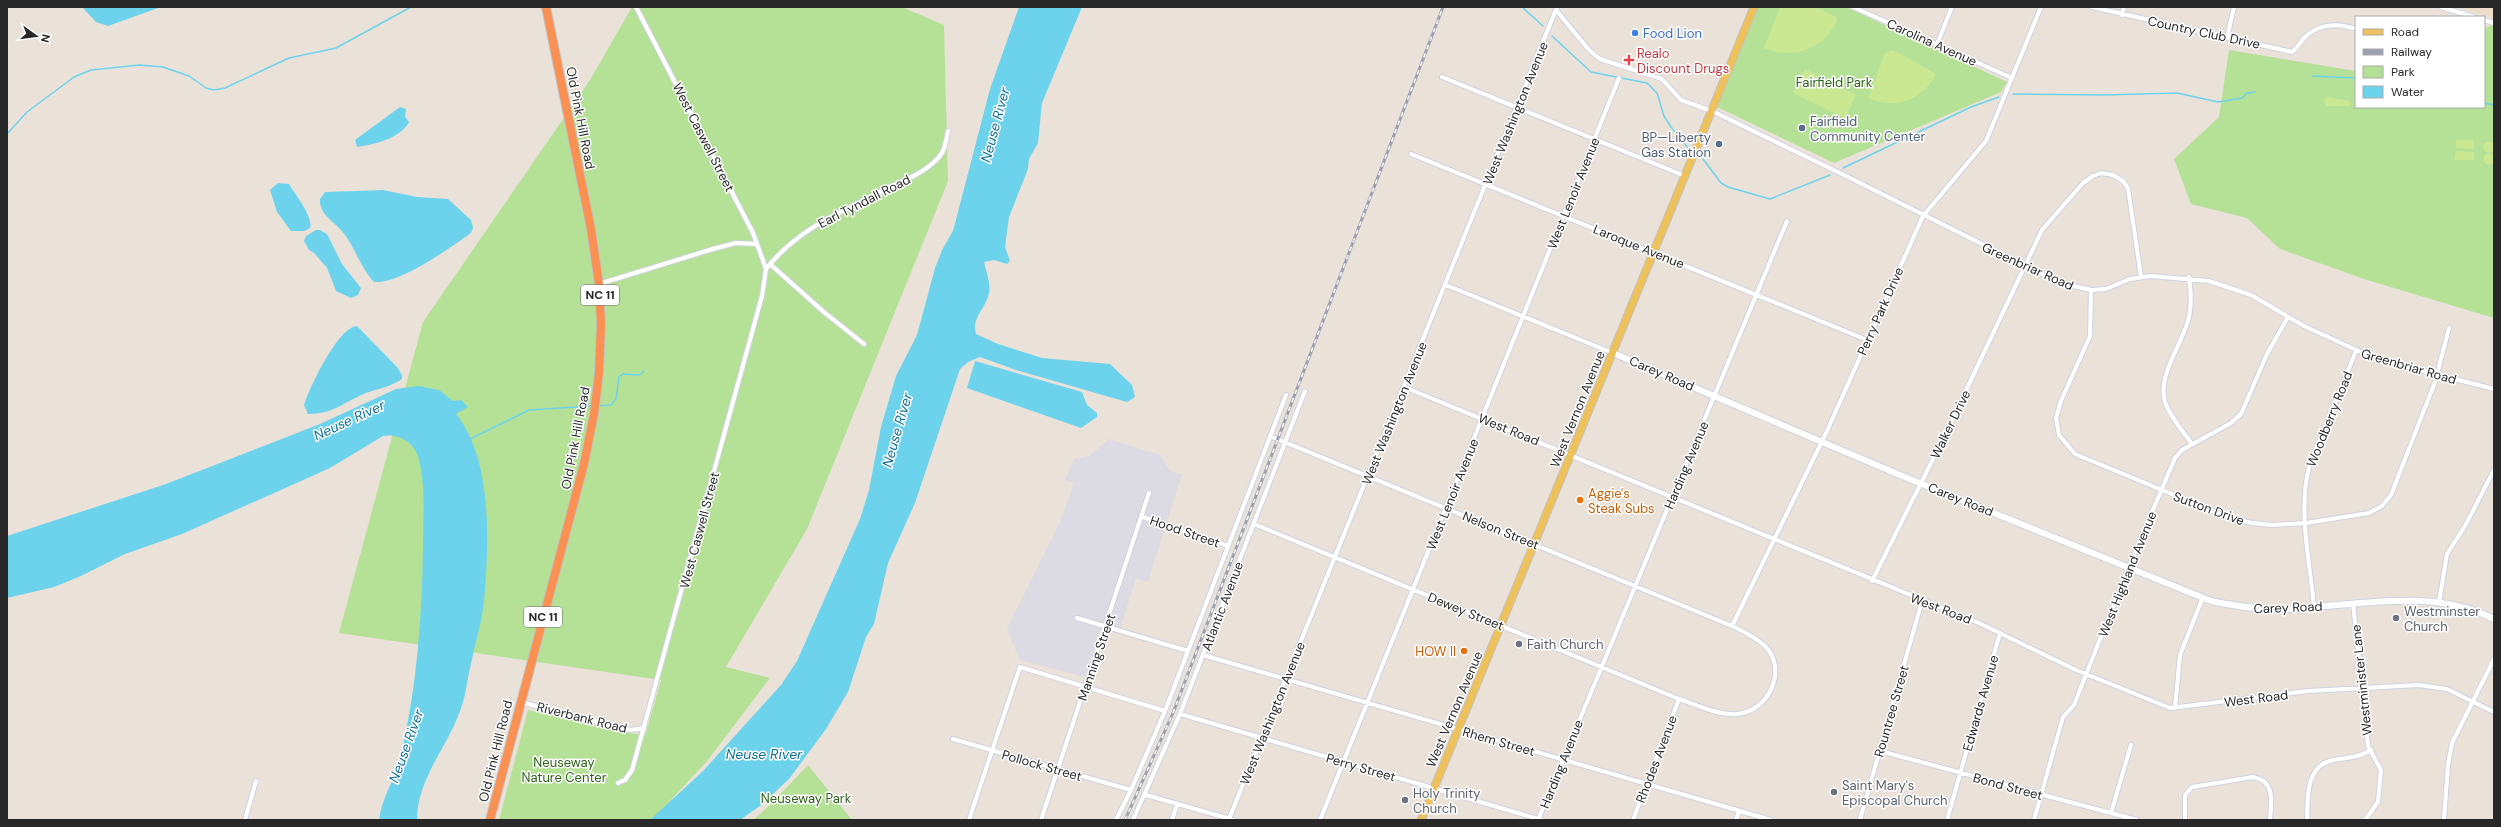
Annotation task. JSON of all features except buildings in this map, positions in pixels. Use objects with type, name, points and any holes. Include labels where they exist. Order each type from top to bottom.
[{"type":"highway","name":"Old Pink Hill Road","points":[[490,820],[584,464],[597,390],[601,324],[599,284],[586,201],[546,9]]},
{"type":"main road","name":"West Vernon Avenue","points":[[1421,820],[1536,544],[1754,7]]},
{"type":"street","name":"West Caswell Street","points":[[618,783],[625,780],[632,770],[762,296],[766,269],[757,244],[636,7]]},
{"type":"street","name":"Carolina Avenue","points":[[1853,7],[2012,78]]},
{"type":"street","points":[[1937,44],[1952,7]]},
{"type":"street","name":"Perry Park Drive","points":[[1732,626],[1822,442],[1923,216],[1986,141],[2041,7]]},
{"type":"street","name":"Country Club Drive","points":[[2092,7],[2122,15],[2292,52],[2305,37],[2321,27],[2339,25],[2355,29]]},
{"type":"street","points":[[2122,15],[2124,7]]},
{"type":"street","points":[[2227,38],[2234,7]]},
{"type":"street","points":[[2441,7],[2471,16]]},
{"type":"street","name":"Greenbriar Road","points":[[1556,9],[1595,56],[1625,68],[1645,72],[1662,79],[1681,100],[1712,111],[1892,198],[1923,216],[2064,284],[2091,290],[2106,289],[2124,281],[2140,277],[2189,277],[2239,290],[2266,302],[2288,317],[2356,351],[2387,362],[2494,389]]},
{"type":"street","name":"West Washington Avenue","points":[[1229,819],[1334,557],[1518,108],[1556,9]]},
{"type":"street","points":[[1442,77],[1685,176]]},
{"type":"street","name":"West Lenoir Avenue","points":[[1320,820],[1596,139],[1619,78]]},
{"type":"street","name":"Earl Tyndall Road","points":[[770,264],[790,242],[808,230],[910,178],[936,160],[942,151],[948,131]]},
{"type":"street","name":"Laroque Avenue","points":[[1411,154],[1867,340]]},
{"type":"street","name":"Walker Drive","points":[[1872,581],[1921,483],[2042,230],[2086,180],[2097,174],[2105,173],[2120,179],[2130,192],[2140,277]]},
{"type":"street","name":"Harding Avenue","points":[[1540,820],[1601,667],[1787,221]]},
{"type":"street","points":[[599,284],[736,243],[757,244]]},
{"type":"street","points":[[766,269],[770,264],[825,313],[864,344]]},
{"type":"street","points":[[2189,277],[2191,298],[2190,316],[2166,377],[2164,391],[2169,410],[2192,444]]},
{"type":"street","name":"Carey Road","points":[[1446,285],[1613,353],[1921,483],[2128,568],[2203,597],[2252,609],[2314,607],[2403,599],[2439,602],[2472,610],[2494,619]]},
{"type":"street","name":"Sutton Drive","points":[[2091,290],[2090,336],[2058,409],[2057,431],[2064,444],[2075,454],[2161,490],[2243,521],[2271,525],[2306,523],[2369,513],[2385,503],[2393,488],[2436,375],[2449,328]]},
{"type":"street","name":"West Highland Avenue","points":[[2034,820],[2063,717],[2074,705],[2128,568],[2175,458],[2192,444],[2231,423],[2241,414],[2267,354],[2288,317]]},
{"type":"street","name":"Woodberry Road","points":[[2314,607],[2306,523],[2306,493],[2310,464],[2356,351]]},
{"type":"street","name":"West Road","points":[[1404,387],[1572,455],[2000,633],[2087,673],[2170,708],[2308,691],[2361,687],[2434,686],[2454,692],[2494,712]]},
{"type":"street","name":"Atlantic Avenue","points":[[1133,820],[1146,795],[1180,714],[1305,391]]},
{"type":"street","name":"Atlantic Avenue","points":[[1116,820],[1131,790],[1165,710],[1286,395]]},
{"type":"street","name":"Nelson Street","points":[[1270,436],[1536,544],[1732,626],[1758,641],[1769,651],[1774,670],[1769,695],[1755,709],[1735,714],[1679,699]]},
{"type":"street","points":[[2439,602],[2447,554],[2465,526],[2494,470]]},
{"type":"street","name":"Manning Street","points":[[1041,820],[1143,517],[1149,493]]},
{"type":"street","name":"Hood Street","points":[[1143,517],[1228,546]]},
{"type":"street","name":"Dewey Street","points":[[1254,524],[1679,699]]},
{"type":"street","points":[[2175,708],[2180,655],[2203,597]]},
{"type":"street","name":"Rountree Street","points":[[1860,820],[1922,601]]},
{"type":"street","name":"Westminister Lane","points":[[2353,603],[2368,746],[2381,770],[2380,795],[2378,802],[2365,820]]},
{"type":"street","points":[[1077,618],[1106,628],[1188,651]]},
{"type":"street","name":"Edwards Avenue","points":[[1947,820],[2000,633]]},
{"type":"street","name":"Rhem Street","points":[[1203,655],[1368,702],[1646,785],[1771,820]]},
{"type":"street","points":[[2444,820],[2448,766],[2452,743],[2494,659]]},
{"type":"street","points":[[969,820],[1020,667],[1165,710]]},
{"type":"street","name":"Rhodes Avenue","points":[[1633,820],[1679,699]]},
{"type":"street","name":"Riverbank Road","points":[[520,702],[631,730],[644,728]]},
{"type":"street","name":"Perry Street","points":[[1180,714],[1540,820]]},
{"type":"street","name":"Pollock Street","points":[[953,739],[1131,790]]},
{"type":"street","points":[[2112,813],[2131,745]]},
{"type":"street","points":[[2307,820],[2310,784],[2314,772],[2326,762],[2354,758],[2371,750]]},
{"type":"street","name":"Bond Street","points":[[1880,751],[2138,820]]},
{"type":"street","points":[[2184,820],[2185,795],[2192,787],[2253,778],[2268,785],[2272,796],[2270,820]]},
{"type":"street","points":[[244,820],[256,781]]},
{"type":"street","points":[[1146,795],[1234,820]]},
{"type":"street","points":[[1172,820],[1177,804]]},
{"type":"street","points":[[1736,820],[1739,811]]},
{"type":"shaded area","points":[[2458,7],[2494,7],[2494,18]]},
{"type":"shaded area","points":[[1109,439],[1160,455],[1170,471],[1182,474],[1148,582],[1136,578],[1120,629],[1105,624],[1100,628],[1084,677],[1020,660],[1007,629],[1060,522],[1074,483],[1065,480],[1074,459],[1089,456]]},
{"type":"green space","name":"Neuseway Nature Center","points":[[632,7],[902,7],[944,25],[948,181],[807,529],[726,667],[770,678],[708,760],[658,814],[650,820],[499,820],[528,710],[645,736],[661,680],[339,633],[423,322],[590,80]]},
{"type":"green space","name":"Fairfield Park","points":[[1754,7],[1846,7],[2007,82],[2001,92],[1834,163],[1713,105]]},
{"type":"green space","points":[[1780,7],[1816,7],[1838,18],[1826,37],[1808,49],[1787,53],[1775,52],[1764,48]]},
{"type":"green space","points":[[2494,24],[2494,318],[2364,279],[2280,249],[2247,218],[2191,204],[2174,159],[2219,117],[2229,50],[2355,71],[2355,108],[2485,108],[2485,28]]},
{"type":"green space","points":[[1893,50],[1936,74],[1924,90],[1907,100],[1898,103],[1888,103],[1868,98],[1885,53]]},
{"type":"green space","points":[[1805,69],[1856,95],[1845,118],[1793,93]]},
{"type":"green space","points":[[2328,97],[2350,101],[2349,106],[2327,106],[2325,104],[2325,99]]},
{"type":"green space","points":[[2456,140],[2474,140],[2474,149],[2456,148]]},
{"type":"green space","points":[[2487,142],[2491,142],[2493,143],[2493,151],[2487,152],[2484,149],[2484,145]]},
{"type":"green space","points":[[2456,151],[2474,152],[2474,160],[2455,160]]},
{"type":"green space","points":[[2487,154],[2491,154],[2493,155],[2493,163],[2487,164],[2484,161],[2484,157]]},
{"type":"green space","name":"Neuseway Park","points":[[808,765],[852,820],[753,820],[769,806]]},
{"type":"water","points":[[82,7],[161,7],[108,26],[96,22]]},
{"type":"water","name":"Neuse River","points":[[1019,7],[1082,7],[1042,103],[1038,143],[1029,159],[1028,169],[1009,217],[1005,247],[1010,261],[1007,264],[994,260],[984,262],[989,282],[989,293],[977,318],[975,328],[976,334],[998,344],[1042,358],[1110,364],[1132,385],[1135,397],[1127,402],[1016,370],[980,357],[968,362],[960,369],[915,503],[888,563],[874,624],[866,637],[848,692],[826,729],[789,779],[760,806],[740,820],[650,820],[703,771],[781,685],[797,661],[860,519],[869,490],[881,427],[896,376],[917,335],[935,268],[942,250],[953,231],[990,89]]},
{"type":"water","points":[[400,107],[406,109],[405,117],[409,122],[405,128],[386,140],[357,147],[355,140]]},
{"type":"water","points":[[278,183],[289,184],[307,212],[310,228],[304,231],[291,231],[277,212],[270,190]]},
{"type":"water","points":[[383,190],[417,197],[448,199],[471,220],[473,228],[471,233],[438,256],[411,271],[385,281],[374,282],[365,270],[347,237],[324,213],[320,204],[320,199],[325,192]]},
{"type":"water","points":[[316,230],[320,230],[327,234],[342,264],[361,288],[358,295],[351,298],[336,291],[327,268],[314,253],[309,250],[304,241],[306,236]]},
{"type":"water","points":[[357,326],[397,367],[402,375],[402,379],[358,396],[332,410],[308,414],[304,405],[318,372],[333,347],[342,336],[350,329]]},
{"type":"water","points":[[975,361],[1082,392],[1087,405],[1097,413],[1097,417],[1081,428],[967,388]]},
{"type":"water","name":"Neuse River","points":[[418,386],[439,390],[453,401],[461,400],[468,407],[456,414],[468,433],[477,454],[486,503],[487,554],[483,609],[464,699],[448,738],[427,777],[418,805],[417,820],[379,820],[383,803],[401,755],[415,677],[420,625],[424,503],[423,481],[417,454],[414,448],[406,440],[395,436],[383,436],[330,468],[182,534],[125,554],[81,576],[54,587],[7,598],[7,536],[166,484],[320,424],[396,389]]},
{"type":"waterway","points":[[7,134],[27,112],[74,77],[91,70],[139,65],[163,67],[189,76],[206,88],[214,90],[225,88],[289,58],[336,48],[411,7]]},
{"type":"waterway","points":[[1522,7],[1543,26]]},
{"type":"waterway","points":[[1552,36],[1591,72],[1647,83],[1657,93],[1664,116],[1688,148]]},
{"type":"waterway","points":[[2313,76],[2355,78]]},
{"type":"waterway","points":[[2013,94],[2105,95],[2177,93],[2218,102],[2242,98],[2247,93],[2255,92]]},
{"type":"waterway","points":[[1843,168],[1971,107],[1999,97]]},
{"type":"waterway","points":[[2485,103],[2494,105]]},
{"type":"waterway","points":[[1703,159],[1721,183],[1728,187],[1770,199],[1830,175]]},
{"type":"waterway","points":[[597,406],[611,405],[616,399],[619,377],[623,374],[639,375],[644,371]]},
{"type":"waterway","points":[[470,439],[529,410],[591,406]]},
{"type":"railway","points":[[1125,820],[1173,713],[1443,7]]},
{"type":"place","name":"Food Lion","points":[[1635,33]]},
{"type":"place","name":"Realo Discount Drugs","points":[[1629,60]]},
{"type":"place","name":"Fairfield Community Center","points":[[1802,128]]},
{"type":"place","name":"BP—Liberty Gas Station","points":[[1719,144]]},
{"type":"place","name":"Aggie's Steak Subs","points":[[1580,500]]},
{"type":"place","name":"Westminster Church","points":[[2396,618]]},
{"type":"place","name":"Faith Church","points":[[1519,644]]},
{"type":"place","name":"HOW II","points":[[1464,651]]},
{"type":"place","name":"Saint Mary's Episcopal Church","points":[[1834,792]]},
{"type":"place","name":"Holy Trinity Church","points":[[1405,800]]}]
